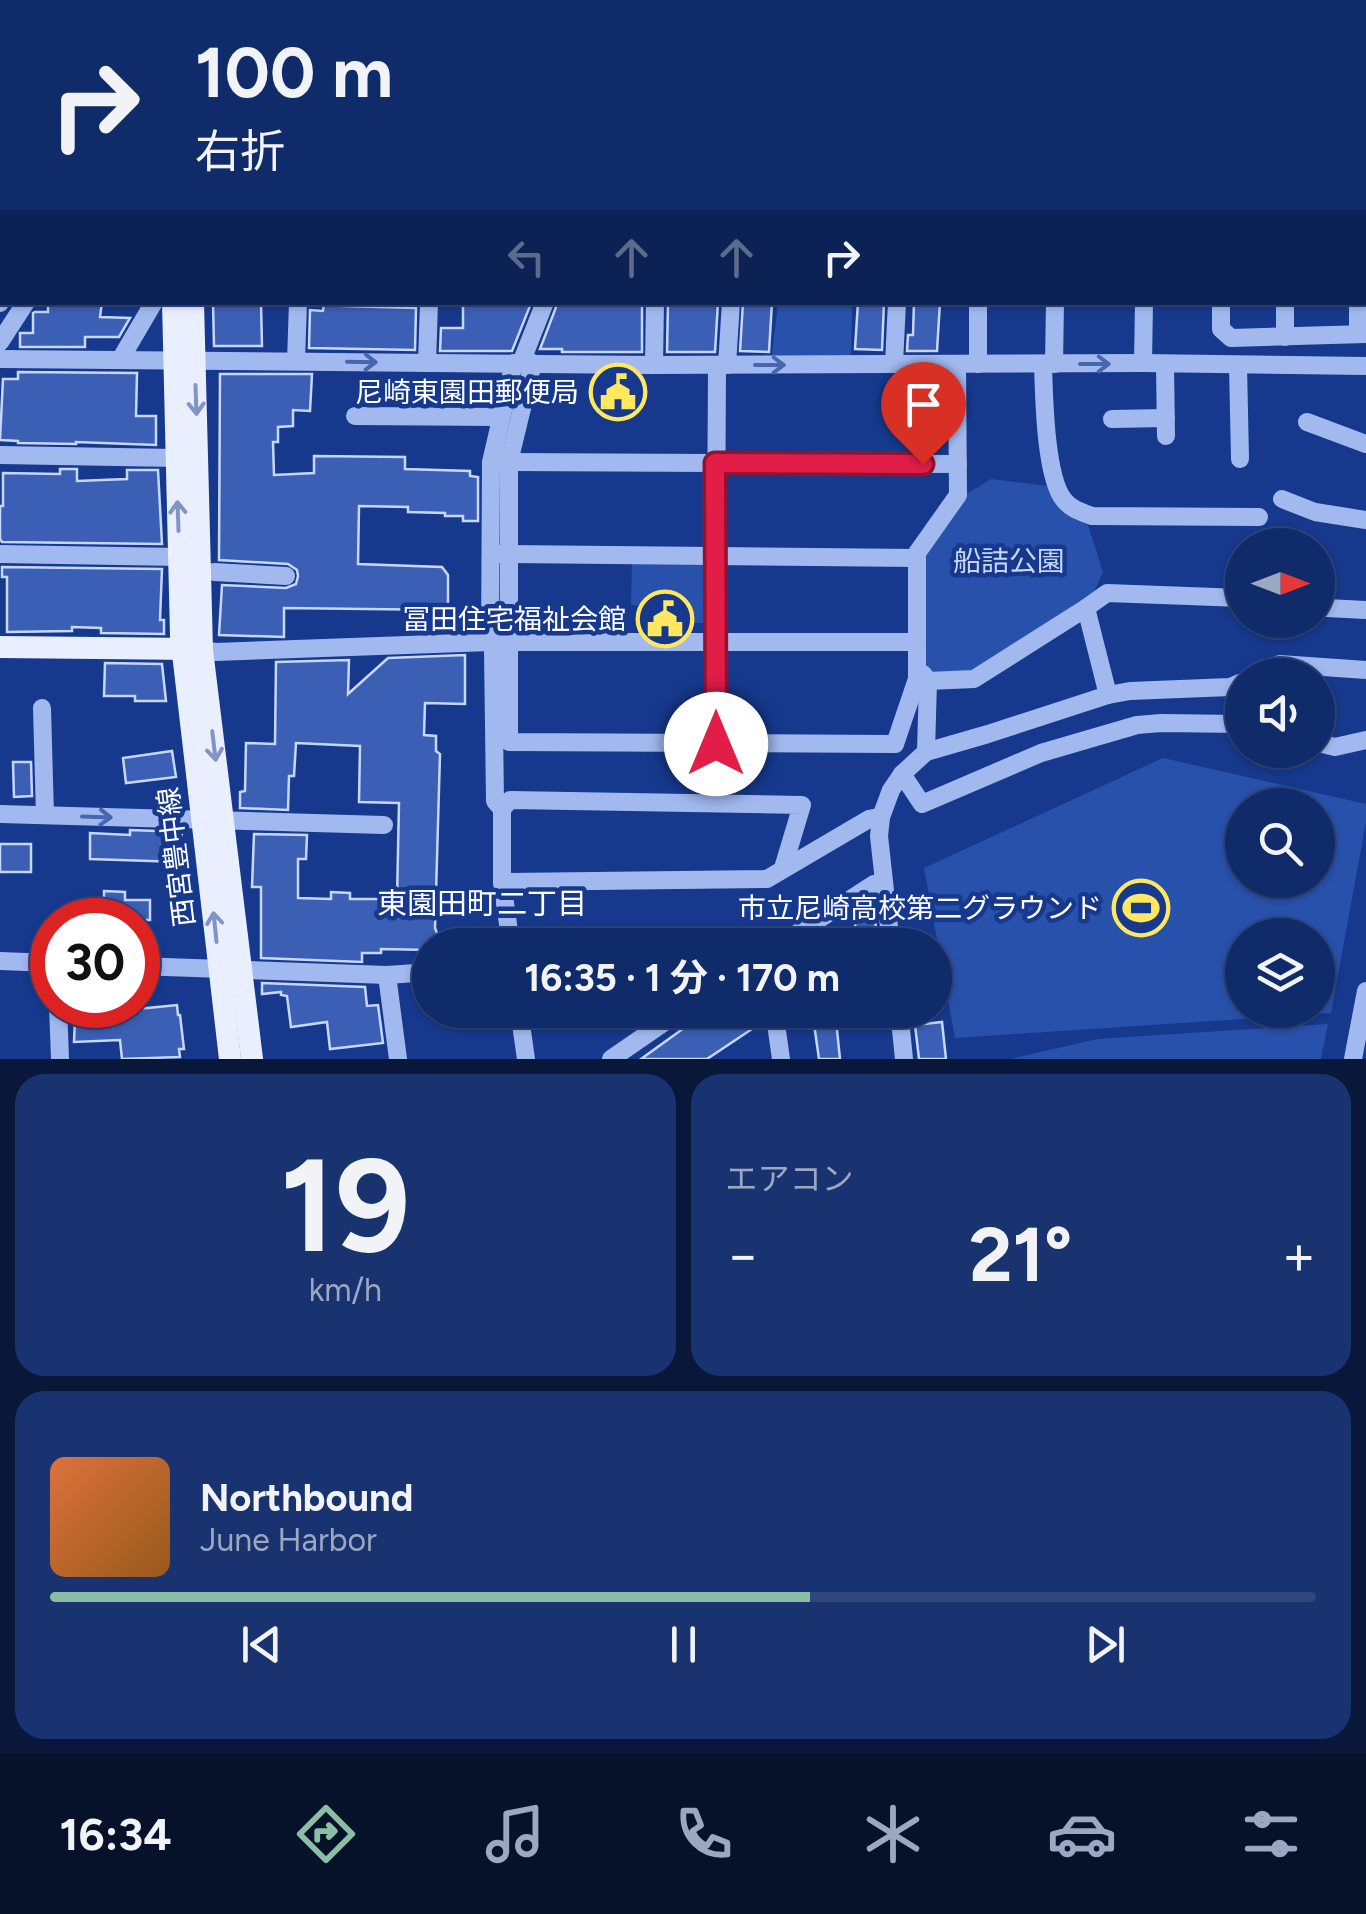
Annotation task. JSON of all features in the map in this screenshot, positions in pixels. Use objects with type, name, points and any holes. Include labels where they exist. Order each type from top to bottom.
[{"type":"main road","name":"西宮豊中線","points":[[174,305],[184,360],[192,649]]},
{"type":"main road","name":"西宮豊中線","points":[[193,305],[176,458],[179,557],[230,970],[230,1059]]},
{"type":"main road","points":[[0,647],[192,649]]},
{"type":"main road","name":"西宮豊中線","points":[[230,970],[252,1059]]},
{"type":"street","points":[[0,342],[24,305]]},
{"type":"street","points":[[120,360],[152,305]]},
{"type":"street","points":[[296,360],[298,305]]},
{"type":"street","points":[[427,363],[429,305]]},
{"type":"street","points":[[499,642],[509,553],[500,462],[500,416],[544,305]]},
{"type":"street","points":[[654,365],[655,305]]},
{"type":"street","points":[[716,744],[715,463],[731,305]]},
{"type":"street","points":[[894,364],[896,305]]},
{"type":"street","points":[[978,305],[978,364]]},
{"type":"street","points":[[1055,305],[1048,364],[1048,434],[1055,484],[1067,504],[1092,516],[1258,517]]},
{"type":"street","points":[[1143,364],[1144,305]]},
{"type":"street","points":[[1221,305],[1221,329],[1231,338],[1362,334],[1358,305]]},
{"type":"street","points":[[1284,305],[1284,337]]},
{"type":"street","points":[[0,359],[1366,366]]},
{"type":"street","points":[[502,808],[495,802],[502,742],[499,642],[489,554],[500,462],[523,363]]},
{"type":"street","points":[[926,752],[918,642],[917,553],[958,494],[958,364]]},
{"type":"street","points":[[1112,418],[1166,427],[1165,364]]},
{"type":"street","points":[[1238,365],[1240,458]]},
{"type":"street","points":[[355,416],[500,416]]},
{"type":"street","points":[[1307,422],[1366,444]]},
{"type":"street","points":[[0,455],[176,458]]},
{"type":"street","points":[[500,462],[958,464]]},
{"type":"street","points":[[1282,499],[1315,512],[1366,520]]},
{"type":"street","points":[[0,554],[179,557]]},
{"type":"street","points":[[489,554],[917,558]]},
{"type":"street","points":[[214,572],[286,576]]},
{"type":"street","points":[[502,742],[895,744],[917,679],[923,674],[974,679],[1108,593],[1225,597]]},
{"type":"street","points":[[1086,608],[1108,694]]},
{"type":"street","points":[[1335,608],[1366,610]]},
{"type":"street","points":[[192,649],[216,652],[499,642],[918,642]]},
{"type":"street","points":[[1335,668],[1366,670]]},
{"type":"street","points":[[889,928],[880,817],[902,774],[926,752],[1108,694],[1225,687]]},
{"type":"street","points":[[42,708],[45,815]]},
{"type":"street","points":[[902,774],[922,804],[1041,753],[1137,725],[1225,724]]},
{"type":"street","points":[[1335,747],[1366,740]]},
{"type":"street","points":[[509,928],[502,882],[502,808],[510,800],[802,805],[783,868]]},
{"type":"street","points":[[0,814],[384,825]]},
{"type":"street","points":[[502,882],[766,878],[869,819],[880,817]]},
{"type":"street","points":[[805,928],[874,884],[884,883]]},
{"type":"street","points":[[0,961],[30,962]]},
{"type":"street","points":[[160,967],[412,973]]},
{"type":"street","points":[[387,975],[398,1059]]},
{"type":"street","points":[[1354,1059],[1366,991]]},
{"type":"street","points":[[59,1028],[60,1059]]},
{"type":"street","points":[[522,1028],[526,1059]]},
{"type":"street","points":[[610,1059],[656,1028]]},
{"type":"street","points":[[777,1028],[782,1059]]},
{"type":"street","points":[[900,1028],[904,1059]]},
{"type":"green space","points":[[778,305],[852,305],[851,357],[772,355]]},
{"type":"green space","name":"船詰公園","points":[[991,479],[1048,486],[1087,522],[1103,572],[1094,592],[973,675],[935,677],[926,668],[924,554],[965,495]]},
{"type":"green space","points":[[632,564],[703,564],[708,572],[707,623],[686,623],[685,606],[631,605]]},
{"type":"green space","name":"市立尼崎高校第二グラウンド","points":[[1163,758],[1295,788],[1225,788],[1225,898],[1335,898],[1335,797],[1366,804],[1335,991],[1335,918],[1225,918],[1225,1020],[955,1038],[952,928],[935,928],[924,868]]},
{"type":"green space","points":[[1327,1028],[1321,1059],[1010,1059],[1097,1039]]},
{"type":"building","points":[[48,305],[102,305],[100,317],[130,318],[119,337],[85,337],[85,347],[20,347],[20,333],[33,333],[33,313],[48,312]]},
{"type":"building","points":[[213,305],[261,305],[262,346],[214,346]]},
{"type":"building","points":[[324,305],[416,308],[415,350],[309,348],[310,310],[323,311]]},
{"type":"building","points":[[463,305],[530,305],[512,351],[440,351],[441,328],[463,328]]},
{"type":"building","points":[[557,305],[642,305],[642,352],[540,349]]},
{"type":"building","points":[[668,305],[718,305],[715,352],[667,352]]},
{"type":"building","points":[[743,305],[772,305],[769,352],[740,351]]},
{"type":"building","points":[[858,305],[884,305],[882,350],[855,349]]},
{"type":"building","points":[[914,305],[940,305],[937,351],[907,351],[908,335],[913,335]]},
{"type":"building","points":[[18,372],[137,373],[136,416],[156,416],[156,445],[0,440],[3,379],[18,379]]},
{"type":"building","points":[[220,374],[312,374],[310,411],[293,410],[293,426],[278,427],[278,442],[273,442],[274,475],[314,473],[314,456],[405,457],[405,469],[470,471],[470,476],[478,477],[478,521],[463,521],[463,516],[445,513],[408,512],[408,507],[359,506],[358,564],[442,567],[448,575],[448,610],[284,608],[284,637],[219,635],[222,585],[286,588],[296,584],[298,576],[297,570],[288,564],[219,560]]},
{"type":"building","points":[[604,377],[631,377],[631,408],[603,405]]},
{"type":"building","points":[[60,469],[77,469],[77,481],[127,479],[127,470],[158,470],[162,544],[2,542],[3,473],[60,474]]},
{"type":"building","points":[[2,567],[162,569],[160,620],[164,620],[164,634],[101,633],[101,628],[72,627],[72,631],[7,632],[7,577],[2,577]]},
{"type":"building","name":"冨田住宅福祉会館","points":[[648,609],[683,609],[683,629],[648,630]]},
{"type":"building","points":[[465,655],[465,704],[425,703],[424,735],[436,736],[436,751],[440,754],[435,928],[412,928],[412,950],[362,953],[362,962],[261,958],[261,887],[252,887],[254,834],[307,835],[306,859],[298,859],[298,898],[331,899],[331,892],[350,893],[350,899],[397,899],[399,803],[359,802],[360,746],[296,743],[294,776],[289,776],[288,810],[240,808],[240,792],[245,791],[246,743],[275,744],[276,662],[349,660],[348,694],[388,658]]},
{"type":"building","points":[[105,663],[162,664],[166,701],[104,696]]},
{"type":"building","points":[[172,751],[176,777],[126,783],[123,758]]},
{"type":"building","points":[[13,762],[31,762],[32,796],[14,797]]},
{"type":"building","points":[[130,830],[182,832],[180,862],[90,859],[90,833],[130,835]]},
{"type":"building","points":[[0,844],[31,844],[31,872],[0,872]]},
{"type":"building","points":[[104,891],[125,892],[125,898],[104,898]]},
{"type":"building","points":[[874,903],[876,928],[855,928],[854,912]]},
{"type":"building","points":[[262,983],[365,987],[367,1006],[378,1005],[383,1043],[330,1049],[327,1022],[291,1027],[287,996],[281,992],[262,994]]},
{"type":"building","points":[[177,1005],[184,1049],[179,1049],[180,1057],[122,1059],[120,1040],[74,1042],[75,1028],[160,1028],[160,1007]]},
{"type":"building","points":[[684,1028],[754,1028],[707,1059],[641,1059]]},
{"type":"building","points":[[815,1028],[837,1028],[840,1059],[819,1059]]},
{"type":"building","points":[[915,1028],[943,1028],[946,1059],[919,1059]]},
{"type":"place","name":"尼崎東園田郵便局","points":[[618,392]]},
{"type":"place","name":"冨田住宅福祉会館","points":[[665,619]]},
{"type":"place","name":"市立尼崎高校第二グラウンド","points":[[1141,908]]},
{"type":"district","name":"東園田町二丁目","points":[[482,903]]},
{"type":"route","points":[[716,744],[715,463],[923,464]]}]
